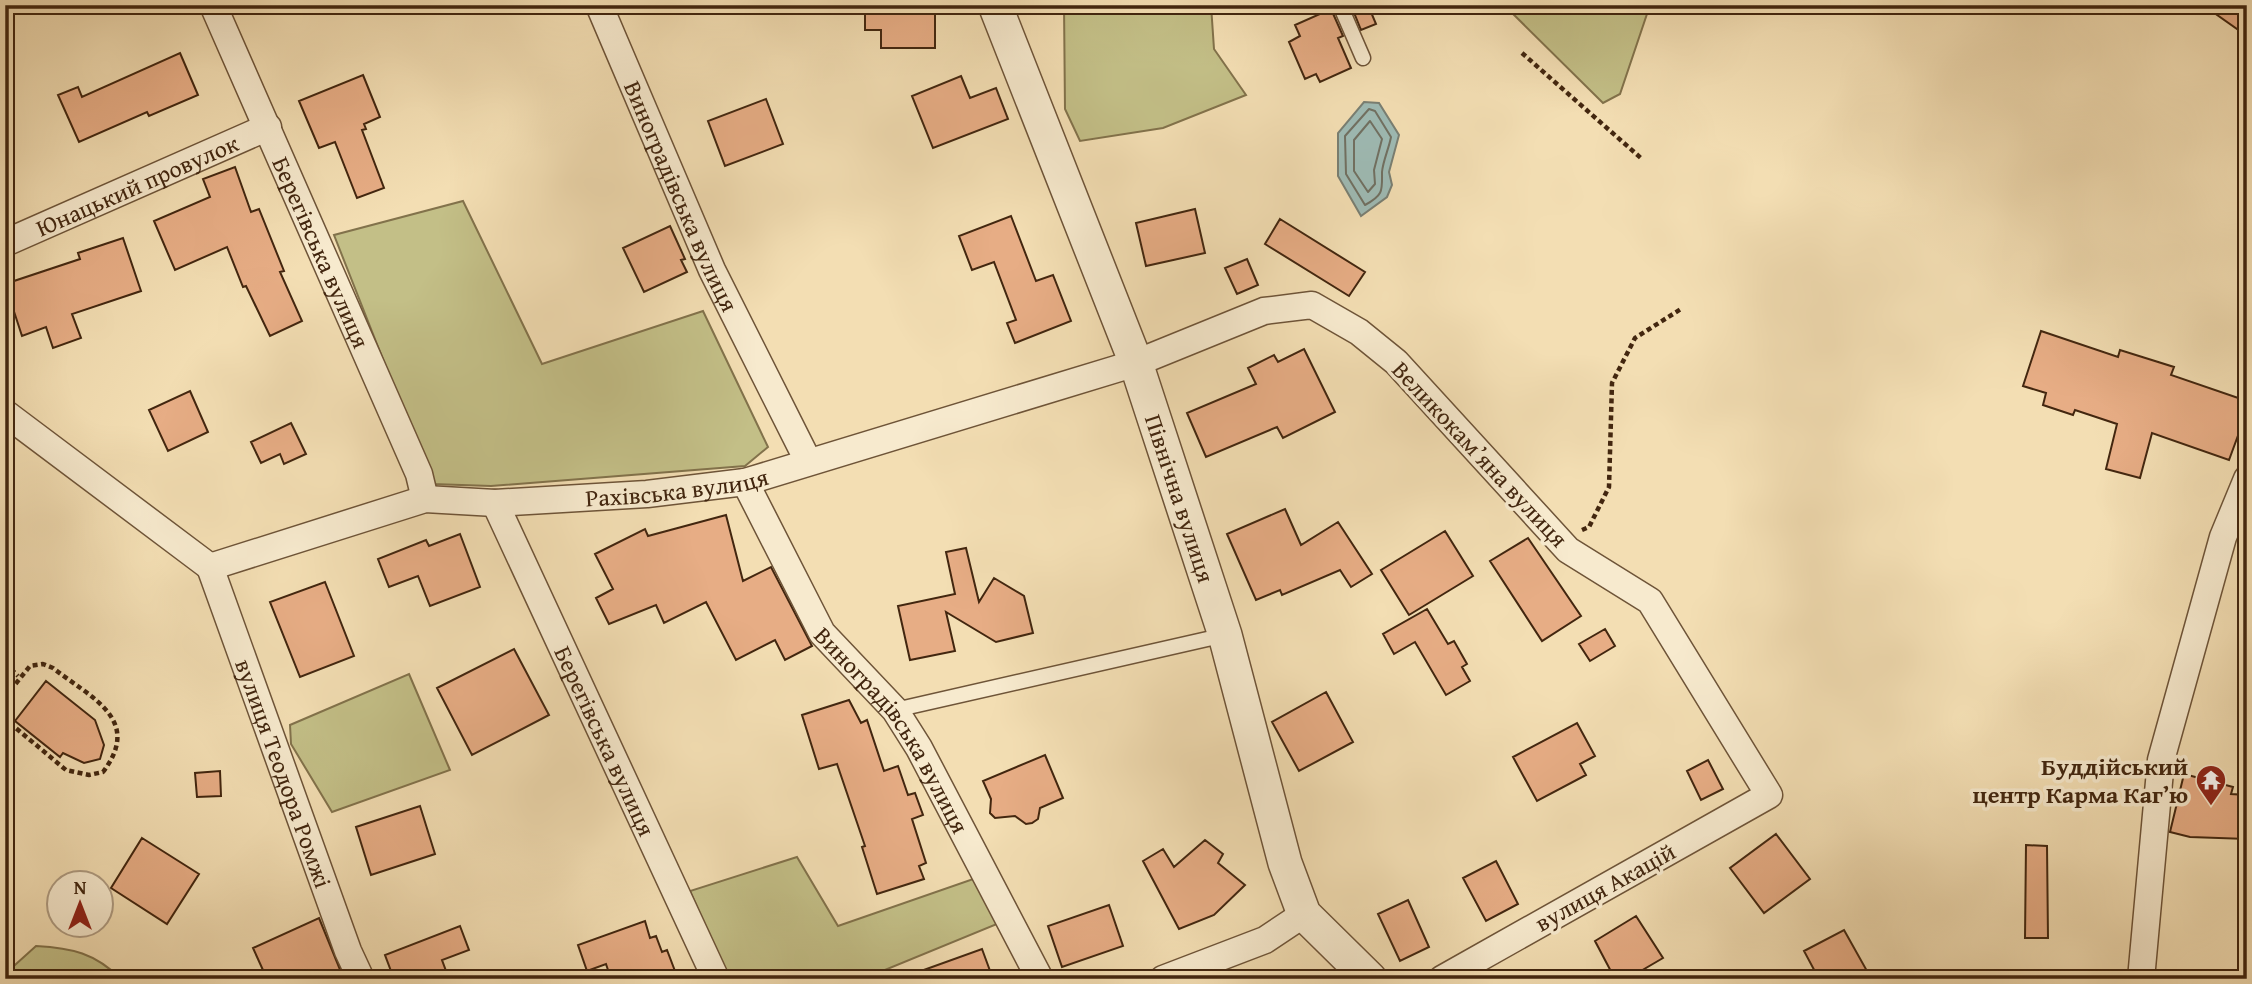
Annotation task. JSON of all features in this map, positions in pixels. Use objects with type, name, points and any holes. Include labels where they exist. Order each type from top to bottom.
[{"type":"street","name":"Берегівська вулиця","points":[[213,5],[419,474],[425,499]]},
{"type":"street","name":"Виноградівська вулиця","points":[[599,5],[712,270],[808,461]]},
{"type":"street","name":"Північна вулиця","points":[[995,5],[1136,363],[1225,635],[1285,863],[1304,914],[1370,979]]},
{"type":"street","name":"Юнацький провулок","points":[[5,243],[268,127]]},
{"type":"street","name":"Великокамʼяна вулиця","points":[[1136,363],[1264,311],[1312,305],[1359,332],[1396,362],[1568,550],[1650,601],[1769,795]]},
{"type":"street","name":"Рахівська вулиця","points":[[210,567],[425,499],[495,503],[647,494],[745,482],[1136,363]]},
{"type":"street","points":[[5,413],[210,567]]},
{"type":"street","points":[[2141,979],[2161,760],[2223,537],[2247,479]]},
{"type":"street","name":"Виноградівська вулиця","points":[[745,482],[822,633],[895,710],[919,748],[1040,979]]},
{"type":"street","name":"Берегівська вулиця","points":[[495,503],[716,979]]},
{"type":"street","name":"вулиця Теодора Ромжі","points":[[210,567],[360,979]]},
{"type":"street","name":"вулиця Акацій","points":[[1442,979],[1769,795]]},
{"type":"street","points":[[1163,979],[1265,940],[1304,914]]},
{"type":"lane","points":[[1340,5],[1363,58]]},
{"type":"lane","points":[[895,710],[1225,635]]},
{"type":"path","points":[[1522,53],[1642,159]]},
{"type":"path","points":[[1559,541],[1589,527],[1609,487],[1612,383],[1635,338],[1681,309]]},
{"type":"path","points":[[5,663],[18,676]]},
{"type":"path","points":[[5,697],[18,676],[30,666],[43,664],[53,668],[111,713],[120,735],[116,754],[103,772],[89,775],[66,770],[5,719]]},
{"type":"shaded area","points":[[1064,5],[1211,5],[1214,49],[1246,95],[1163,128],[1080,141],[1065,109]]},
{"type":"shaded area","points":[[1504,5],[1650,5],[1620,94],[1603,103]]},
{"type":"shaded area","points":[[463,201],[542,364],[703,311],[768,447],[745,466],[491,486],[432,484],[334,235]]},
{"type":"shaded area","points":[[409,674],[450,770],[332,812],[291,744],[290,725]]},
{"type":"shaded area","points":[[797,857],[838,926],[979,877],[997,924],[863,979],[728,979],[690,891]]},
{"type":"shaded area","points":[[36,946],[82,953],[102,963],[121,979],[5,979],[5,974]]},
{"type":"water","points":[[1364,102],[1379,103],[1399,135],[1389,172],[1392,185],[1387,197],[1361,216],[1338,176],[1338,133]]},
{"type":"building","points":[[889,5],[919,5],[919,10],[935,10],[935,48],[881,48],[881,30],[865,30],[865,10],[889,10]]},
{"type":"building","points":[[1351,5],[1368,5],[1376,24],[1361,30]]},
{"type":"building","points":[[2203,5],[2247,5],[2247,36]]},
{"type":"building","points":[[1331,9],[1343,36],[1338,38],[1351,68],[1320,82],[1316,74],[1305,79],[1289,42],[1300,36],[1295,25]]},
{"type":"building","points":[[180,53],[198,95],[149,116],[147,112],[79,142],[58,95],[78,87],[82,97]]},
{"type":"building","points":[[363,75],[380,117],[364,124],[366,129],[362,130],[384,188],[357,198],[335,142],[319,148],[299,101]]},
{"type":"building","points":[[961,76],[970,98],[996,88],[1008,119],[933,148],[912,96]]},
{"type":"building","points":[[766,99],[783,144],[725,166],[708,121]]},
{"type":"building","points":[[235,167],[251,212],[259,209],[284,271],[280,272],[302,321],[270,336],[246,286],[243,287],[227,247],[175,270],[154,221],[210,197],[203,179]]},
{"type":"building","points":[[1195,209],[1205,253],[1146,266],[1136,223]]},
{"type":"building","points":[[1011,216],[1036,281],[1053,275],[1071,321],[1015,343],[1007,323],[1016,320],[994,262],[972,270],[959,236]]},
{"type":"building","points":[[1280,219],[1365,272],[1349,296],[1265,244]]},
{"type":"building","points":[[670,226],[685,259],[681,260],[687,272],[644,292],[623,248]]},
{"type":"building","points":[[123,238],[141,291],[72,314],[81,338],[53,348],[46,327],[22,336],[5,284],[80,259],[78,253]]},
{"type":"building","points":[[1247,259],[1258,285],[1237,294],[1225,268]]},
{"type":"building","points":[[2041,331],[2118,357],[2120,350],[2174,367],[2171,375],[2247,401],[2247,411],[2229,460],[2152,433],[2140,478],[2106,469],[2117,424],[2075,410],[2073,415],[2043,405],[2046,393],[2023,386]]},
{"type":"building","points":[[1304,349],[1335,412],[1283,438],[1277,427],[1206,457],[1187,413],[1256,384],[1248,368],[1274,355],[1278,362]]},
{"type":"building","points":[[190,391],[208,432],[168,451],[149,410]]},
{"type":"building","points":[[291,423],[306,454],[284,464],[280,454],[261,463],[251,442]]},
{"type":"building","points":[[1285,509],[1301,545],[1338,522],[1372,574],[1351,587],[1340,570],[1282,595],[1280,590],[1256,600],[1227,534]]},
{"type":"building","points":[[726,515],[743,581],[771,567],[812,646],[785,660],[775,640],[736,660],[706,602],[664,623],[656,605],[609,624],[596,598],[613,589],[595,554],[645,529],[648,536]]},
{"type":"building","points":[[1445,531],[1473,576],[1409,615],[1381,570]]},
{"type":"building","points":[[460,534],[480,587],[430,606],[418,576],[389,587],[378,559],[426,540],[429,546]]},
{"type":"building","points":[[1528,538],[1581,616],[1542,641],[1490,561]]},
{"type":"building","points":[[966,548],[979,602],[994,578],[1024,596],[1033,633],[996,642],[946,612],[955,651],[910,660],[898,606],[955,594],[946,552]]},
{"type":"building","points":[[325,582],[354,656],[300,677],[270,602]]},
{"type":"building","points":[[1427,609],[1448,644],[1454,641],[1467,664],[1462,667],[1470,681],[1446,695],[1415,642],[1394,654],[1383,634]]},
{"type":"building","points":[[1605,629],[1615,646],[1590,661],[1579,644]]},
{"type":"building","points":[[514,649],[549,715],[472,755],[437,688]]},
{"type":"building","points":[[46,681],[95,720],[104,745],[100,759],[84,763],[63,753],[60,757],[15,721]]},
{"type":"building","points":[[1326,692],[1353,742],[1299,771],[1272,722]]},
{"type":"building","points":[[849,700],[861,723],[867,720],[884,771],[898,766],[908,795],[915,793],[923,815],[912,819],[926,863],[919,866],[924,879],[877,894],[862,847],[865,846],[837,764],[819,769],[802,715]]},
{"type":"building","points":[[1577,723],[1595,756],[1580,764],[1586,775],[1537,801],[1513,757]]},
{"type":"building","points":[[1045,755],[1063,798],[1040,808],[1038,819],[1032,823],[1026,824],[1015,816],[995,818],[990,813],[991,799],[983,781]]},
{"type":"building","points":[[1708,760],[1723,789],[1701,800],[1687,771]]},
{"type":"building","points":[[220,771],[221,796],[197,797],[195,773]]},
{"type":"building","name":"Буддійський центр Карма Кагʼю","points":[[2184,774],[2233,787],[2231,794],[2247,795],[2247,839],[2190,837],[2170,832]]},
{"type":"building","points":[[420,806],[435,854],[371,875],[356,827]]},
{"type":"building","points":[[1776,834],[1810,879],[1764,913],[1730,868]]},
{"type":"building","points":[[142,838],[199,874],[167,924],[116,891],[116,880]]},
{"type":"building","points":[[1205,840],[1223,854],[1218,863],[1245,885],[1214,915],[1179,929],[1143,861],[1163,849],[1174,867]]},
{"type":"building","points":[[2026,845],[2047,846],[2048,938],[2025,938]]},
{"type":"building","points":[[1496,861],[1518,904],[1486,921],[1463,878]]},
{"type":"building","points":[[1408,900],[1429,947],[1400,961],[1378,914]]},
{"type":"building","points":[[1109,905],[1123,946],[1062,967],[1048,926]]},
{"type":"building","points":[[1636,916],[1663,958],[1627,979],[1615,979],[1595,941]]},
{"type":"building","points":[[319,918],[341,972],[327,979],[267,979],[253,948]]},
{"type":"building","points":[[645,921],[650,938],[656,936],[662,952],[667,950],[678,979],[611,979],[606,964],[587,971],[578,945]]},
{"type":"building","points":[[460,926],[469,950],[442,960],[449,979],[394,979],[385,955]]},
{"type":"building","points":[[1844,930],[1867,971],[1852,979],[1819,979],[1804,951]]},
{"type":"building","points":[[982,949],[993,979],[907,979],[907,976]]},
{"type":"place","name":"Буддійський центр Карма Кагʼю","points":[[2211,807]]}]
